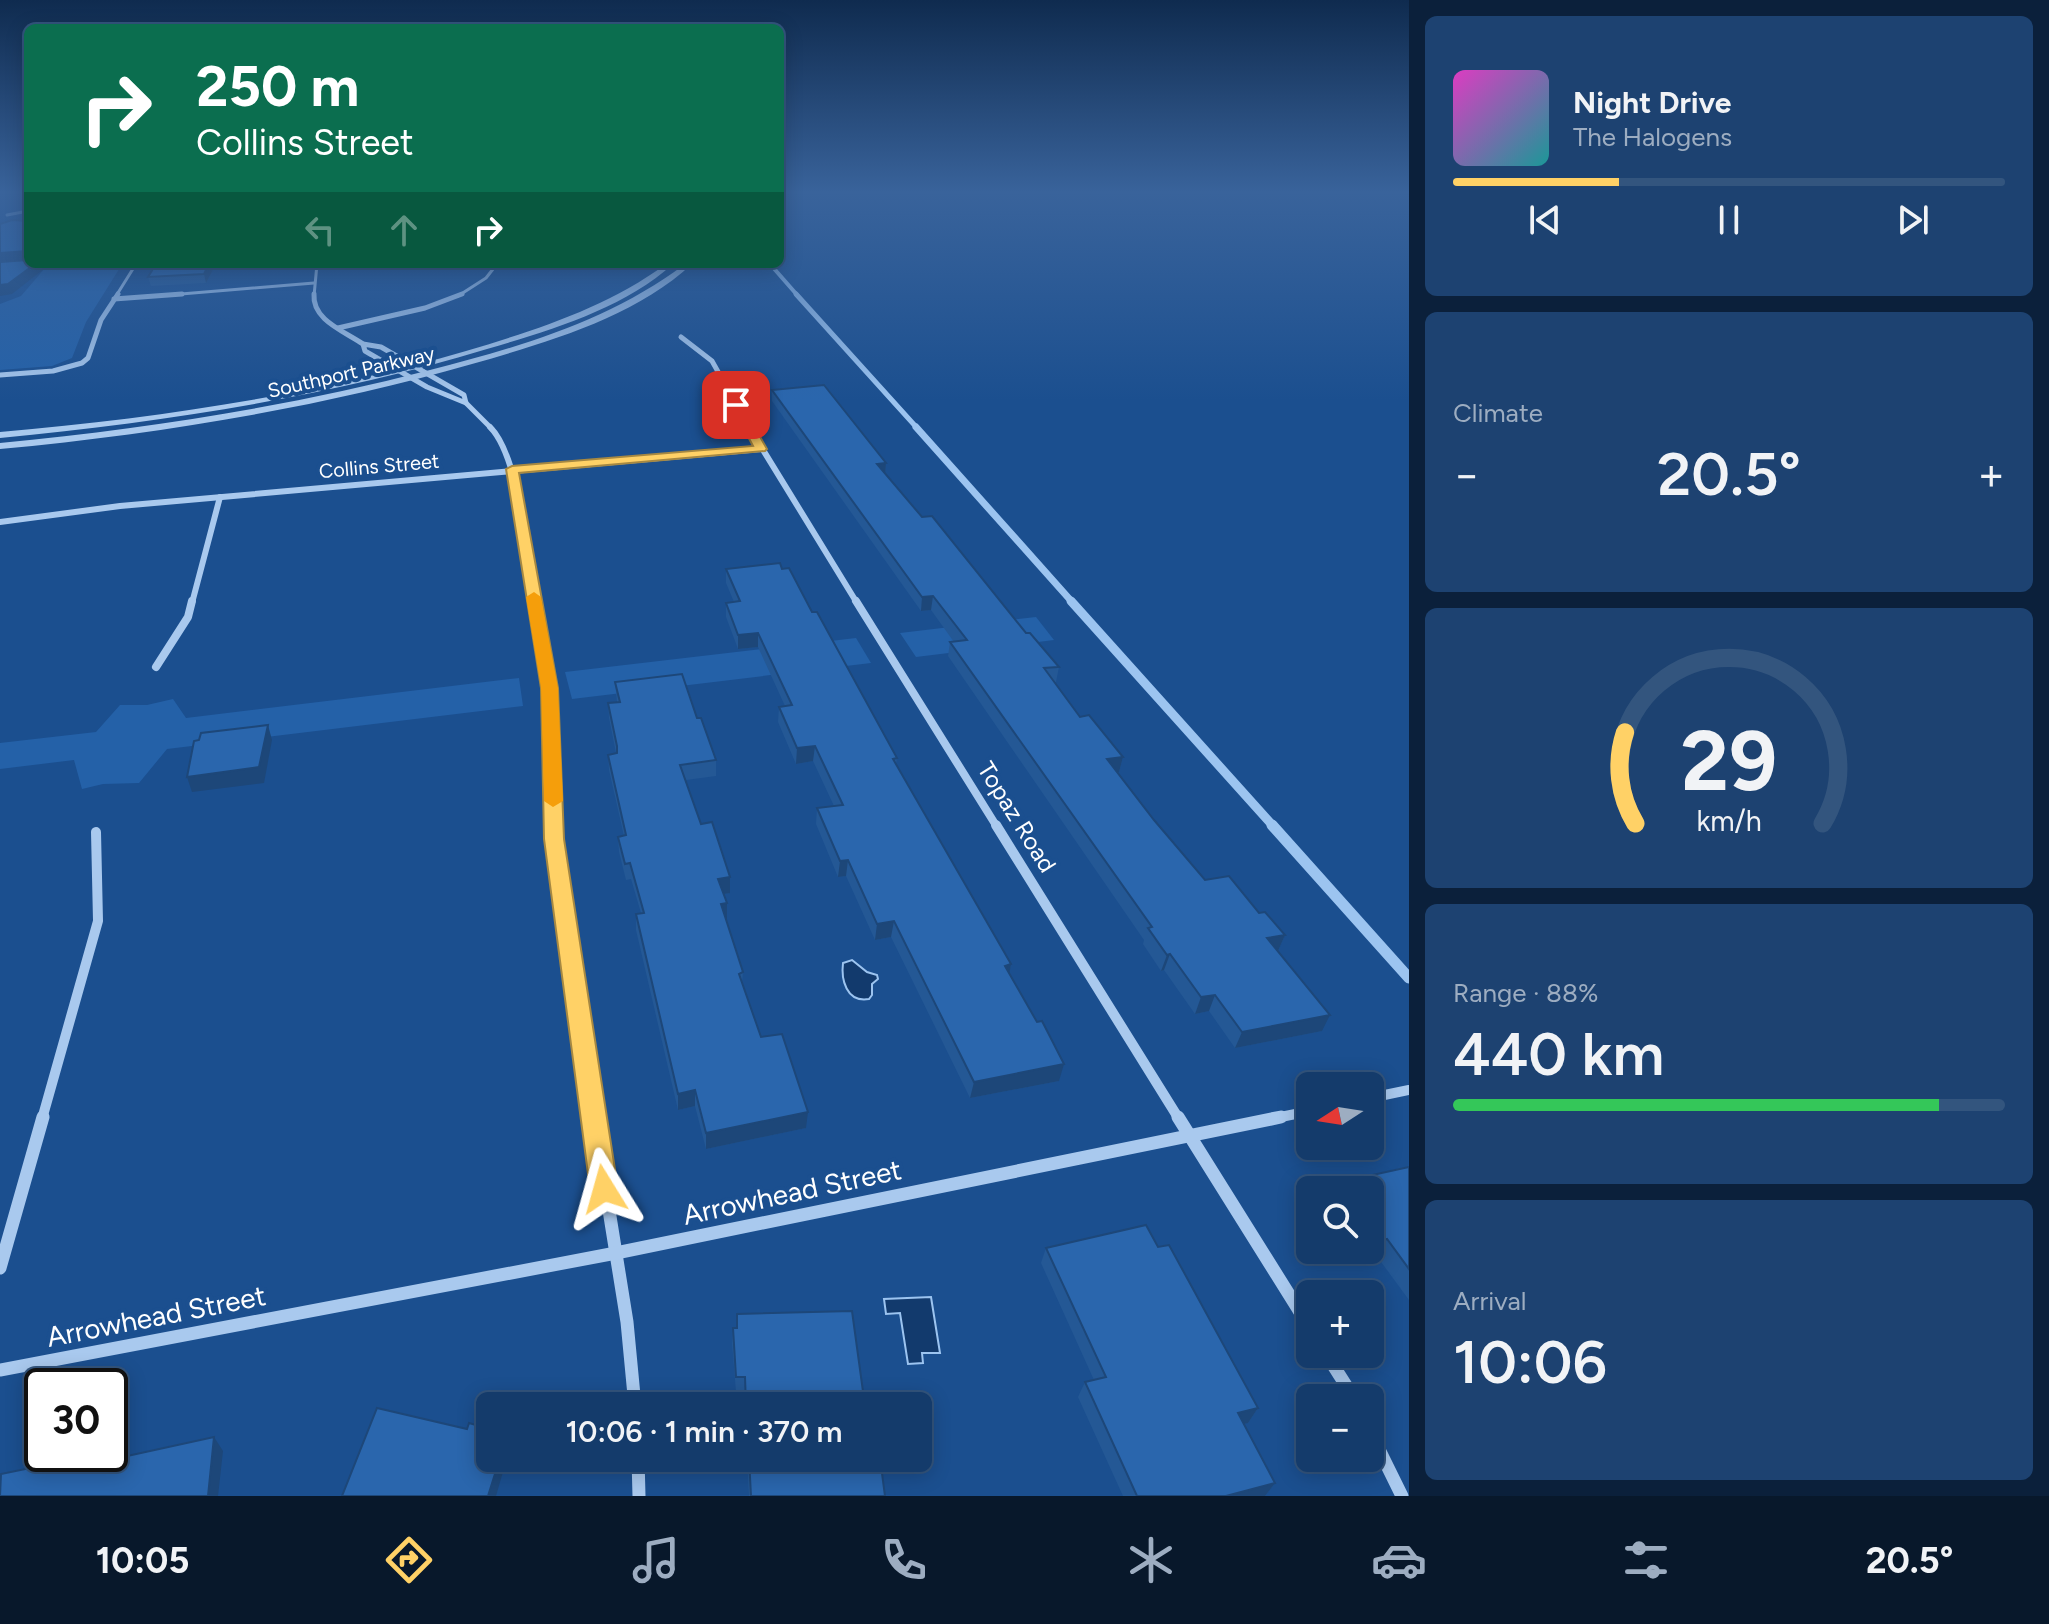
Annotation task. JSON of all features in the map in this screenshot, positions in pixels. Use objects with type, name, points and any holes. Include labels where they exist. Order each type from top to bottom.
[{"type":"street","points":[[0,375],[71,368],[88,358],[101,320],[133,268]]},
{"type":"street","points":[[316,268],[313,305],[319,315],[363,344],[381,347],[464,395],[466,403],[500,437],[512,469],[549,688],[554,839],[616,1253],[633,1392]]},
{"type":"street","points":[[338,328],[401,314],[455,296],[484,281],[494,268]]},
{"type":"street","name":"Southport Parkway","points":[[0,435],[216,408],[399,371],[554,324],[629,291],[664,268]]},
{"type":"street","name":"Southport Parkway","points":[[0,446],[237,415],[427,374],[504,353],[608,313],[683,268]]},
{"type":"street","points":[[114,299],[314,283]]},
{"type":"street","name":"Topaz Road","points":[[681,337],[712,361],[761,449],[1296,1305]]},
{"type":"street","points":[[363,344],[365,351],[411,378],[448,399],[466,403]]},
{"type":"street","name":"Collins Street","points":[[0,522],[220,497],[761,449]]},
{"type":"street","points":[[156,667],[188,617],[220,497]]},
{"type":"street","points":[[0,1268],[98,921],[96,832]]},
{"type":"street","points":[[1384,1095],[1409,1090]]},
{"type":"street","name":"Arrowhead Street","points":[[0,1370],[616,1253],[1296,1114]]},
{"type":"street","points":[[1384,1459],[1402,1496]]},
{"type":"street","points":[[638,1472],[639,1496]]},
{"type":"shaded area","points":[[45,268],[120,268],[86,322],[72,358],[52,366],[0,370],[0,304],[21,296]]},
{"type":"shaded area","points":[[1036,617],[1054,640],[916,657],[900,633]]},
{"type":"shaded area","points":[[856,638],[871,663],[572,699],[565,672]]},
{"type":"shaded area","points":[[519,678],[523,706],[167,749],[139,783],[103,784],[82,789],[74,760],[0,769],[0,743],[96,732],[120,705],[147,705],[173,699],[186,718]]},
{"type":"shaded area","points":[[852,960],[867,972],[877,975],[869,999],[855,997],[847,988],[843,963]]},
{"type":"shaded area","points":[[931,1297],[940,1353],[922,1353],[923,1363],[908,1364],[900,1313],[886,1314],[884,1299]]},
{"type":"building","points":[[24,261],[24,268],[30,268],[8,284],[0,285],[0,262]]},
{"type":"building","points":[[154,268],[207,268],[204,274],[148,277]]},
{"type":"building","points":[[824,385],[886,463],[877,464],[922,517],[932,516],[1026,633],[1030,633],[1059,667],[1044,668],[1080,717],[1089,715],[1123,757],[1107,759],[1154,820],[1205,880],[1229,876],[1259,913],[1265,912],[1285,935],[1267,938],[1330,1015],[1242,1032],[1215,995],[1201,997],[1170,954],[1167,955],[1148,928],[1152,927],[950,642],[967,640],[933,596],[922,597],[772,390]]},
{"type":"building","points":[[780,563],[782,569],[789,568],[812,612],[817,612],[897,758],[893,759],[1011,964],[1005,966],[1037,1022],[1042,1021],[1064,1064],[974,1082],[894,921],[877,924],[848,860],[840,861],[817,808],[843,805],[815,746],[797,748],[779,707],[792,705],[758,633],[738,635],[726,603],[740,601],[726,569]]},
{"type":"building","points":[[682,674],[716,760],[680,765],[701,824],[712,822],[730,877],[718,879],[727,903],[721,904],[743,972],[739,974],[761,1037],[782,1034],[808,1112],[706,1133],[695,1090],[678,1094],[636,914],[644,913],[630,863],[625,864],[618,837],[626,835],[608,755],[617,753],[608,703],[620,702],[615,682]]},
{"type":"building","points":[[268,725],[259,767],[187,777],[194,741],[199,740],[201,733]]},
{"type":"building","points":[[1409,1167],[1409,1269],[1387,1239],[1384,1240],[1384,1176],[1368,1176]]},
{"type":"building","points":[[1146,1225],[1158,1247],[1169,1245],[1258,1408],[1238,1413],[1275,1483],[1226,1496],[1137,1496],[1085,1382],[1106,1377],[1046,1248]]},
{"type":"building","points":[[852,1311],[863,1392],[746,1392],[745,1377],[736,1377],[733,1328],[737,1328],[737,1314]]},
{"type":"building","points":[[377,1408],[467,1429],[469,1423],[476,1425],[476,1472],[496,1472],[488,1496],[342,1496]]},
{"type":"building","points":[[214,1437],[208,1496],[0,1496],[1,1474],[24,1469],[24,1472],[128,1472],[128,1456]]},
{"type":"building","points":[[750,1472],[882,1472],[885,1496],[751,1496]]},
{"type":"waterway","points":[[774,268],[798,296]]},
{"type":"waterway","points":[[796,294],[918,429]]},
{"type":"waterway","points":[[916,427],[1073,603]]},
{"type":"waterway","points":[[1071,601],[1274,827]]},
{"type":"waterway","points":[[1272,825],[1409,978]]},
{"type":"slow traffic","points":[[534,597],[549,688],[553,801]]},
{"type":"route","points":[[604,1189],[554,839],[549,688],[512,469],[761,449],[736,405]]}]
